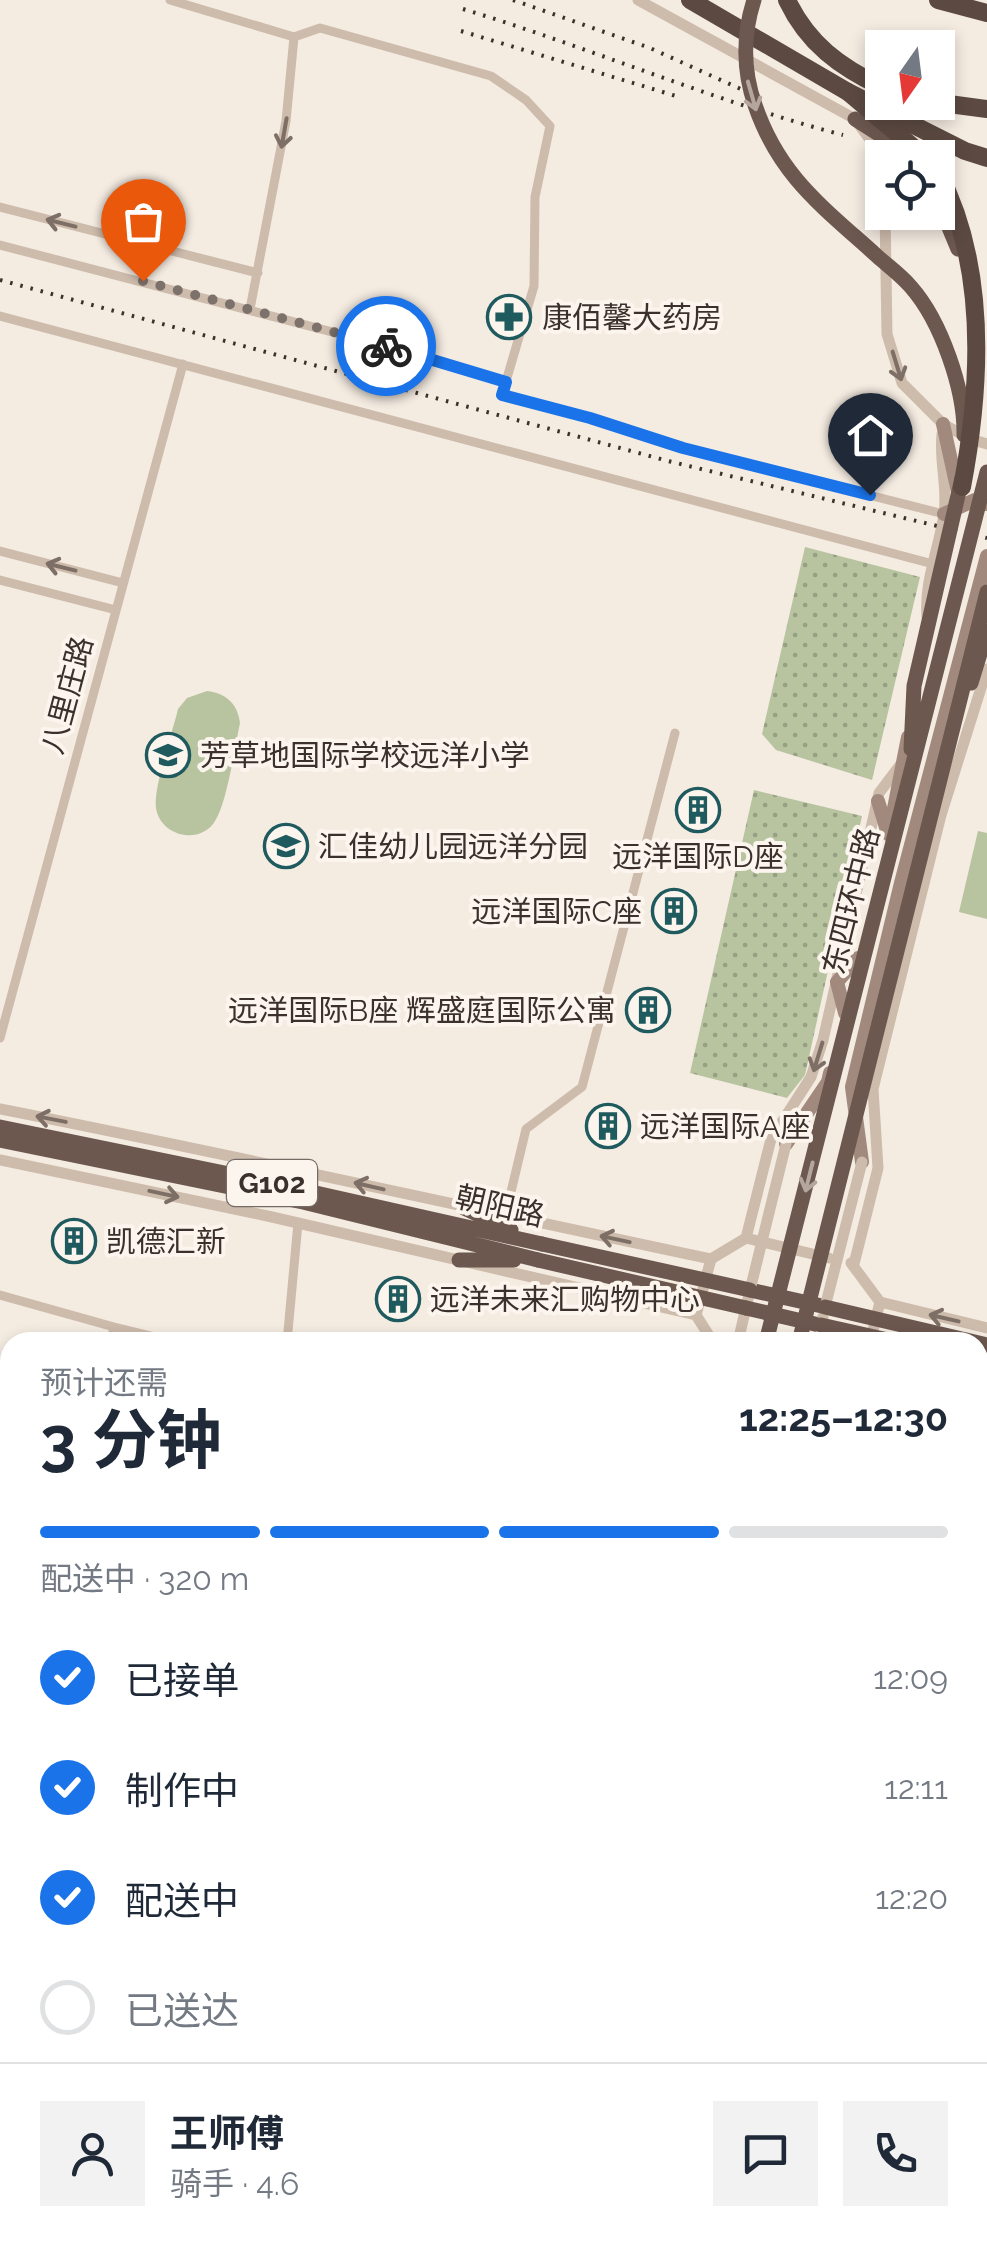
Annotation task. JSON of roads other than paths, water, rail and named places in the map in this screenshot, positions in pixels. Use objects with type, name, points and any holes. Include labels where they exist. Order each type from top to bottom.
[{"type":"highway","points":[[690,0],[848,92],[965,151],[987,158]]},
{"type":"highway","points":[[754,0],[746,42],[746,74],[766,136],[788,172],[911,287],[933,320],[949,355],[964,421]]},
{"type":"highway","points":[[787,0],[814,44],[865,80]]},
{"type":"highway","points":[[938,0],[987,13]]},
{"type":"highway","points":[[848,92],[905,140]]},
{"type":"highway","points":[[955,105],[987,109]]},
{"type":"highway","points":[[855,118],[888,140]]},
{"type":"highway","points":[[909,786],[914,686],[961,496],[983,380],[984,284],[955,202]]},
{"type":"highway","points":[[951,230],[970,298],[969,388],[961,496]]},
{"type":"highway","name":"东四环中路","points":[[769,1332],[987,472]]},
{"type":"highway","name":"东四环中路","points":[[802,1332],[987,592]]},
{"type":"highway","points":[[938,792],[987,631]]},
{"type":"highway","name":"朝阳路","points":[[0,1127],[249,1178],[746,1308],[853,1332]]},
{"type":"highway","name":"朝阳路","points":[[0,1140],[540,1252],[750,1290],[935,1332]]},
{"type":"highway","points":[[464,1208],[540,1252]]},
{"type":"highway","points":[[458,1260],[540,1252]]},
{"type":"main road","name":"东四环中路","points":[[786,1144],[828,1082],[889,836],[901,764],[961,496],[943,424]]},
{"type":"main road","points":[[944,514],[961,496],[987,504]]},
{"type":"main road","name":"东四环中路","points":[[862,1162],[852,1088],[987,556]]},
{"type":"main road","points":[[935,622],[968,630]]},
{"type":"main road","points":[[878,801],[889,836]]},
{"type":"main road","points":[[845,1013],[837,982],[858,958]]},
{"type":"street","points":[[170,0],[294,36],[320,28],[491,76],[526,100],[550,126],[535,198],[534,286],[502,395],[683,448],[944,514]]},
{"type":"street","points":[[638,0],[855,118],[870,140]]},
{"type":"street","points":[[657,0],[689,28]]},
{"type":"street","points":[[250,309],[286,121],[294,36]]},
{"type":"street","points":[[0,207],[258,272]]},
{"type":"street","points":[[886,230],[888,334],[902,383],[943,424],[987,444]]},
{"type":"street","points":[[0,245],[424,356],[506,382]]},
{"type":"street","points":[[0,316],[933,564]]},
{"type":"street","name":"八里庄路","points":[[0,1038],[182,364]]},
{"type":"street","name":"东四环中路","points":[[930,646],[925,596],[944,514],[945,490],[939,459],[943,424]]},
{"type":"street","points":[[0,551],[123,583]]},
{"type":"street","points":[[0,580],[116,610]]},
{"type":"street","points":[[854,1264],[878,1168],[873,1088],[942,815],[987,669]]},
{"type":"street","points":[[505,1217],[526,1128],[582,1087],[674,733]]},
{"type":"street","name":"东四环中路","points":[[746,1238],[771,1139],[811,1078],[837,982],[879,793],[901,764]]},
{"type":"street","points":[[0,983],[14,986]]},
{"type":"street","name":"朝阳路","points":[[0,1109],[257,1160],[710,1259]]},
{"type":"street","name":"东四环中路","points":[[746,1308],[786,1144]]},
{"type":"street","name":"朝阳路","points":[[0,1160],[298,1222],[696,1315]]},
{"type":"street","name":"东四环中路","points":[[819,1332],[862,1162]]},
{"type":"street","points":[[288,1332],[298,1222]]},
{"type":"street","points":[[707,1332],[696,1315],[710,1259],[746,1238],[854,1264],[880,1302],[987,1328]]},
{"type":"street","points":[[0,1295],[135,1332]]},
{"type":"street","points":[[872,1332],[880,1302]]},
{"type":"street","points":[[740,1332],[746,1308]]},
{"type":"street","points":[[113,1332],[114,1327]]},
{"type":"railway","points":[[513,0],[650,48],[765,100]]},
{"type":"railway","points":[[463,9],[843,135]]},
{"type":"railway","points":[[461,31],[676,96]]},
{"type":"railway","points":[[0,280],[668,461],[987,538]]},
{"type":"place","name":"康佰馨大药房","points":[[509,317]]},
{"type":"place","name":"芳草地国际学校远洋小学","points":[[168,755]]},
{"type":"place","name":"远洋国际D座","points":[[698,810]]},
{"type":"place","name":"汇佳幼儿园远洋分园","points":[[286,846]]},
{"type":"place","name":"远洋国际C座","points":[[674,911]]},
{"type":"place","name":"远洋国际B座 辉盛庭国际公寓","points":[[648,1010]]},
{"type":"place","name":"远洋国际A座","points":[[608,1126]]},
{"type":"place","name":"凯德汇新","points":[[74,1241]]},
{"type":"place","name":"远洋未来汇购物中心","points":[[398,1299]]}]
